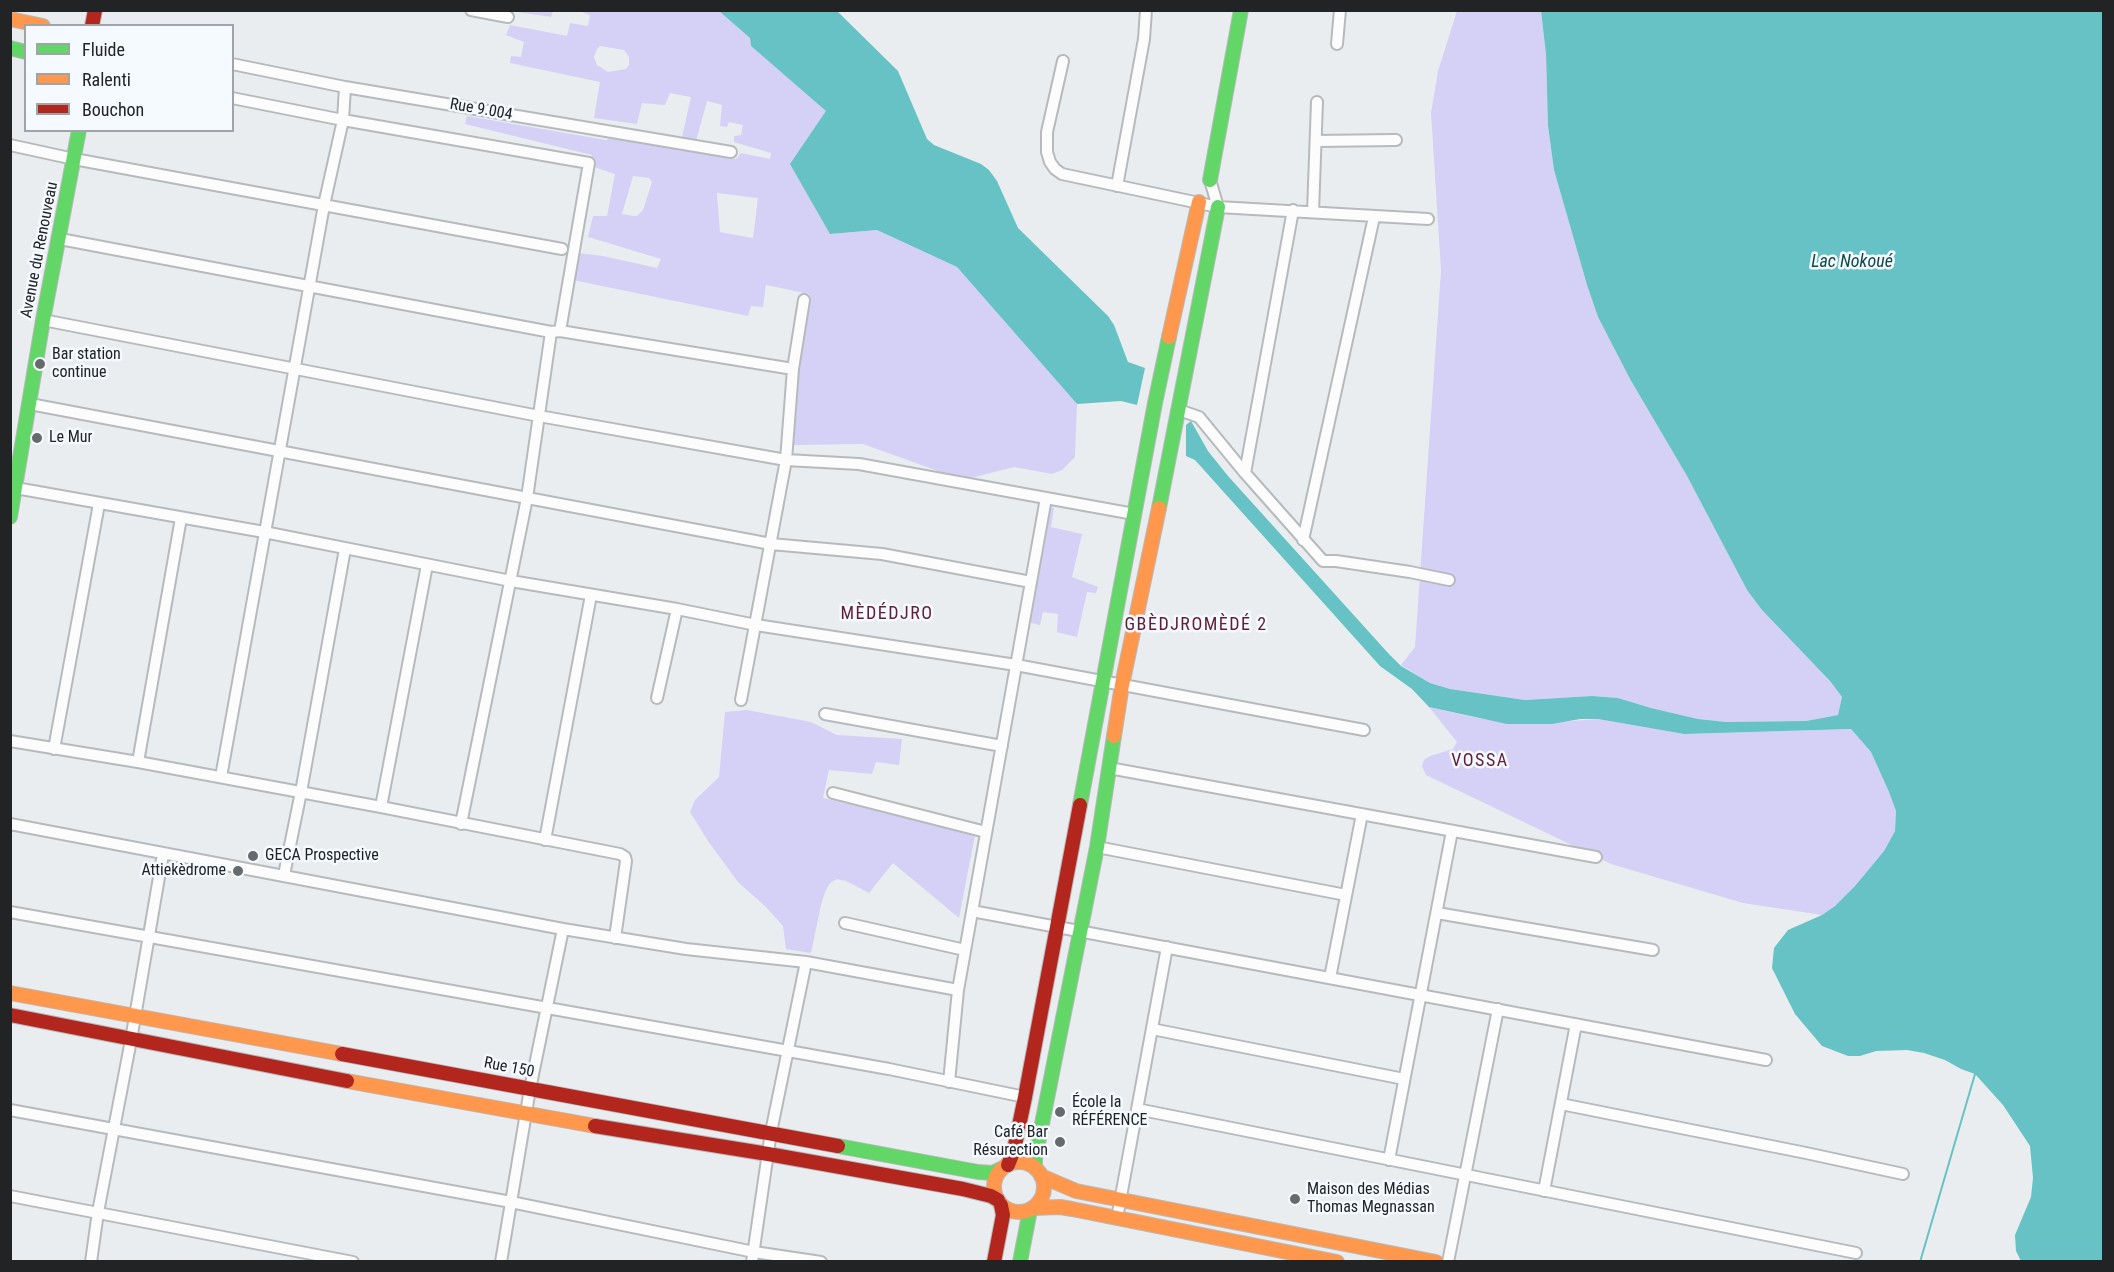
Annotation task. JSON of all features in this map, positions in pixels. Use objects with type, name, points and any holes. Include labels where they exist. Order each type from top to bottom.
[{"type":"main road","points":[[1210,180],[1241,10]]},
{"type":"main road","points":[[10,19],[34,24]]},
{"type":"main road","name":"Avenue du Renouveau","points":[[10,517],[13,487],[30,404],[43,320],[80,132]]},
{"type":"main road","points":[[994,1262],[1003,1215],[995,1194],[995,1181],[1014,1150],[1058,928],[1155,402],[1199,202]]},
{"type":"main road","points":[[1020,1262],[1032,1209],[1040,1202],[1044,1194],[1044,1184],[1035,1159],[1096,847],[1122,685],[1218,207]]},
{"type":"main road","name":"Rue 150","points":[[10,993],[978,1172],[993,1173],[1005,1167]]},
{"type":"main road","points":[[10,1015],[527,1115],[768,1154],[975,1192],[1015,1212],[1060,1207],[1337,1262]]},
{"type":"main road","points":[[1005,1167],[1022,1162],[1066,1188],[1436,1262]]},
{"type":"street","points":[[471,10],[508,17]]},
{"type":"street","points":[[1117,186],[1144,39],[1146,10]]},
{"type":"street","points":[[1336,44],[1341,10]]},
{"type":"street","points":[[1063,61],[1047,132],[1047,152],[1050,162],[1062,174],[1218,207],[1428,219]]},
{"type":"street","name":"Rue 9.004","points":[[234,64],[345,87],[731,152]]},
{"type":"street","points":[[220,777],[324,205],[343,120],[345,87]]},
{"type":"street","name":"Rue 9.004","points":[[234,98],[589,163],[556,331]]},
{"type":"street","points":[[1313,212],[1317,102]]},
{"type":"street","points":[[1316,141],[1396,140]]},
{"type":"street","points":[[10,145],[74,159],[562,249]]},
{"type":"street","points":[[1199,202],[1210,180]]},
{"type":"street","points":[[1210,180],[1218,207]]},
{"type":"street","points":[[1245,473],[1293,210]]},
{"type":"street","points":[[1303,540],[1374,217]]},
{"type":"street","points":[[60,238],[309,287],[556,331],[793,369]]},
{"type":"street","points":[[741,699],[786,460],[793,369],[804,300]]},
{"type":"street","points":[[43,320],[539,416],[786,460],[859,464],[1134,514]]},
{"type":"street","points":[[461,824],[527,498],[539,416],[556,331]]},
{"type":"street","points":[[30,404],[771,544],[882,554],[1031,582]]},
{"type":"street","points":[[1179,410],[1199,417],[1323,561],[1410,572],[1449,580]]},
{"type":"street","points":[[13,487],[264,532],[511,581],[756,625],[1016,665],[1364,730]]},
{"type":"street","points":[[949,1082],[958,990],[1046,498]]},
{"type":"street","points":[[54,749],[99,504]]},
{"type":"street","points":[[138,762],[181,518]]},
{"type":"street","points":[[284,875],[345,549]]},
{"type":"street","points":[[381,807],[427,565]]},
{"type":"street","points":[[545,840],[591,595]]},
{"type":"street","points":[[657,699],[677,609]]},
{"type":"street","points":[[825,714],[1002,746]]},
{"type":"street","points":[[10,741],[301,792],[620,854],[625,857],[615,938]]},
{"type":"street","points":[[1109,768],[1596,857]]},
{"type":"street","points":[[833,793],[986,832]]},
{"type":"street","points":[[1330,978],[1362,814]]},
{"type":"street","points":[[10,824],[563,929],[686,949],[806,963],[958,990]]},
{"type":"street","points":[[1389,1160],[1452,831]]},
{"type":"street","points":[[1096,847],[1346,895]]},
{"type":"street","points":[[91,1262],[163,854]]},
{"type":"street","points":[[972,911],[1766,1060]]},
{"type":"street","points":[[10,912],[789,1050],[1025,1097]]},
{"type":"street","points":[[1437,914],[1653,950]]},
{"type":"street","points":[[845,923],[965,950]]},
{"type":"street","points":[[501,1262],[530,1089],[563,929]]},
{"type":"street","points":[[1117,1218],[1167,947]]},
{"type":"street","points":[[753,1257],[771,1132],[806,963]]},
{"type":"street","points":[[1448,1262],[1498,1009]]},
{"type":"street","points":[[1544,1191],[1576,1024]]},
{"type":"street","points":[[1152,1029],[1404,1079]]},
{"type":"street","points":[[1561,1104],[1904,1174]]},
{"type":"street","points":[[1137,1109],[1856,1253]]},
{"type":"street","points":[[10,1110],[115,1127],[511,1202],[753,1257],[821,1262]]},
{"type":"street","points":[[10,1196],[353,1262]]},
{"type":"shaded area","points":[[511,11],[553,11],[551,17]]},
{"type":"shaded area","points":[[719,11],[750,38],[751,46],[827,111],[830,234],[877,230],[957,267],[1077,404],[1075,457],[1062,470],[1052,474],[1014,467],[963,480],[863,444],[792,445],[799,380],[797,368],[809,294],[766,285],[763,307],[751,306],[748,316],[568,279],[571,252],[603,256],[657,268],[661,259],[588,237],[593,216],[607,216],[615,174],[591,166],[592,155],[465,124],[467,116],[606,140],[615,137],[736,159],[741,153],[770,159],[771,153],[734,142],[734,136],[741,135],[743,125],[729,122],[727,127],[720,126],[722,105],[707,101],[696,141],[682,137],[691,97],[670,93],[665,105],[642,103],[637,124],[594,118],[600,82],[510,63],[511,56],[521,57],[524,42],[506,35],[510,25],[567,36],[570,23],[588,26],[590,15],[582,12]],"holes":[[[600,46],[624,50],[629,57],[629,65],[626,69],[608,72],[597,65],[594,57]],[[633,176],[649,178],[652,182],[643,210],[637,216],[622,214]],[[717,193],[758,198],[753,238],[720,232]]]},
{"type":"shaded area","points":[[1457,11],[1541,11],[1546,54],[1548,126],[1554,170],[1598,317],[1630,379],[1687,476],[1747,590],[1762,610],[1830,681],[1842,697],[1838,715],[1806,721],[1726,722],[1698,719],[1618,698],[1592,696],[1525,700],[1450,689],[1430,683],[1401,665],[1415,647],[1441,270],[1431,113],[1438,71]]},
{"type":"shaded area","points":[[1048,507],[1054,508],[1051,527],[1082,534],[1072,577],[1098,587],[1096,593],[1087,592],[1077,637],[1057,632],[1058,614],[1043,612],[1040,625],[1027,622]]},
{"type":"shaded area","points":[[1429,707],[1482,719],[1532,724],[1598,719],[1684,734],[1851,729],[1871,752],[1889,792],[1896,811],[1895,831],[1884,851],[1855,886],[1835,906],[1822,915],[1743,903],[1611,864],[1426,775],[1422,766],[1424,760],[1453,749],[1457,742]]},
{"type":"shaded area","points":[[747,710],[811,722],[837,735],[902,739],[899,765],[876,762],[872,774],[829,770],[823,798],[975,835],[959,918],[893,863],[869,893],[846,881],[837,879],[830,883],[821,905],[811,953],[786,949],[783,926],[738,882],[690,812],[695,800],[719,777],[725,712]]},
{"type":"water","points":[[719,11],[837,11],[898,71],[927,139],[934,145],[981,164],[989,170],[997,181],[1018,228],[1108,316],[1114,325],[1128,362],[1145,368],[1137,405],[1121,401],[1077,404],[957,267],[877,230],[830,234],[790,164],[826,111],[751,46],[750,38]]},
{"type":"water","name":"Lac Nokoué","points":[[1541,11],[2103,11],[2103,1261],[2021,1261],[2016,1251],[2015,1235],[2031,1197],[2033,1178],[2030,1146],[2003,1105],[1975,1074],[1924,1053],[1907,1050],[1876,1051],[1860,1056],[1848,1056],[1822,1046],[1795,1014],[1772,968],[1774,948],[1788,930],[1822,915],[1835,906],[1884,851],[1895,831],[1896,811],[1889,792],[1871,752],[1851,729],[1684,734],[1598,719],[1580,719],[1552,724],[1507,724],[1429,707],[1412,689],[1380,666],[1195,460],[1186,456],[1186,425],[1191,421],[1208,451],[1228,476],[1388,653],[1401,666],[1430,683],[1450,689],[1525,700],[1592,696],[1618,698],[1698,719],[1726,722],[1806,721],[1838,715],[1842,697],[1830,681],[1762,610],[1747,590],[1687,476],[1630,379],[1598,317],[1554,170],[1548,126],[1546,54]]},
{"type":"waterway","points":[[1920,1262],[1975,1074]]},
{"type":"traffic: fast","points":[[1210,180],[1241,10]]},
{"type":"traffic: fast","points":[[10,48],[24,52]]},
{"type":"traffic: fast","points":[[10,517],[43,320],[79,132]]},
{"type":"traffic: fast","points":[[1159,508],[1218,207]]},
{"type":"traffic: fast","points":[[1080,805],[1169,337]]},
{"type":"traffic: fast","points":[[1035,1168],[1097,847],[1114,736]]},
{"type":"traffic: fast","points":[[838,1146],[978,1172],[993,1173],[1001,1169]]},
{"type":"traffic: fast","points":[[1020,1262],[1030,1210]]},
{"type":"traffic: slow","points":[[10,19],[34,24]]},
{"type":"traffic: slow","points":[[1169,337],[1199,202]]},
{"type":"traffic: slow","points":[[1114,736],[1122,685],[1159,508]]},
{"type":"traffic: slow","points":[[10,993],[342,1054]]},
{"type":"traffic: slow","points":[[347,1081],[595,1126]]},
{"type":"traffic: slow","points":[[1019,1162],[1037,1169],[1044,1187],[1037,1205],[1019,1212],[1001,1205],[994,1187],[1001,1169],[1019,1162]]},
{"type":"traffic: slow","points":[[1041,1176],[1076,1191],[1436,1262]]},
{"type":"traffic: slow","points":[[1034,1208],[1072,1209],[1337,1262]]},
{"type":"traffic: jam","points":[[92,24],[95,10]]},
{"type":"traffic: jam","points":[[1008,1165],[1014,1150],[1025,1097],[1080,805]]},
{"type":"traffic: jam","points":[[10,1015],[347,1081]]},
{"type":"traffic: jam","points":[[342,1054],[838,1146]]},
{"type":"traffic: jam","points":[[595,1126],[963,1189],[998,1200]]},
{"type":"traffic: jam","points":[[994,1262],[1003,1215],[1001,1205]]},
{"type":"place","name":"Bar station continue","points":[[40,364]]},
{"type":"place","name":"Le Mur","points":[[37,438]]},
{"type":"place","name":"GECA Prospective","points":[[253,856]]},
{"type":"place","name":"Attiekèdrome","points":[[238,871]]},
{"type":"place","name":"École la RÉFÉRENCE","points":[[1060,1112]]},
{"type":"place","name":"Café Bar Résurection","points":[[1060,1142]]},
{"type":"place","name":"Maison des Médias Thomas Megnassan","points":[[1295,1199]]},
{"type":"district","name":"MÈDÉDJRO","points":[[887,614]]},
{"type":"district","name":"GBÈDJROMÈDÉ 2","points":[[1196,625]]},
{"type":"district","name":"VOSSA","points":[[1480,761]]}]
